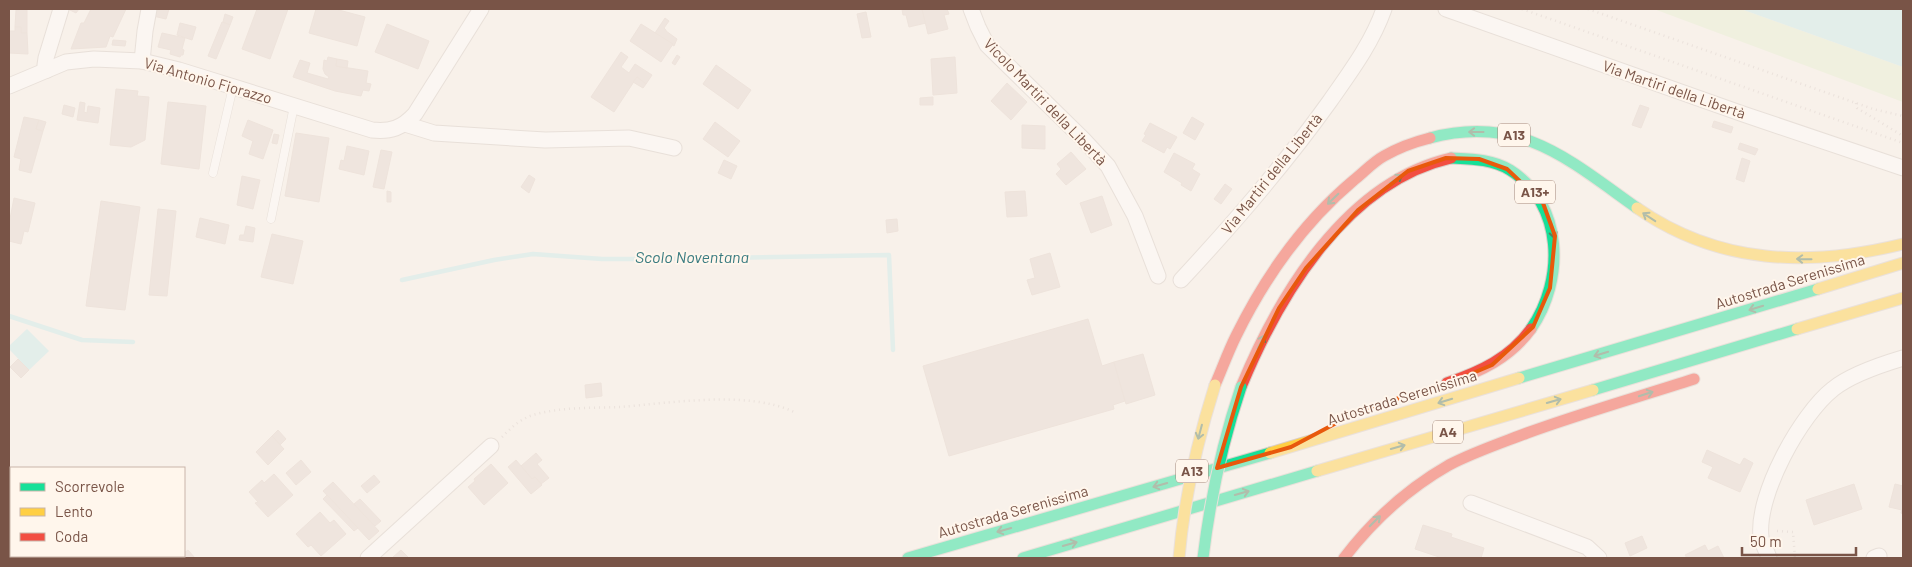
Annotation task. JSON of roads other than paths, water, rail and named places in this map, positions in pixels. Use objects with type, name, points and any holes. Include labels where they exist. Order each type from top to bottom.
[{"type":"highway","name":"A13","points":[[1179,558],[1181,529],[1200,430],[1215,385],[1235,338],[1276,268],[1323,209],[1356,178],[1383,157],[1414,142],[1448,133],[1478,131],[1515,135],[1538,143],[1560,154],[1594,176],[1654,221],[1694,240],[1759,256],[1806,259],[1851,256],[1903,244]]},
{"type":"highway","name":"A13+","points":[[1241,387],[1266,331],[1290,290],[1337,230],[1394,181],[1420,166],[1446,158],[1479,159],[1507,168],[1534,190],[1543,203],[1552,223],[1554,269],[1550,288],[1540,315],[1521,342],[1492,364],[1436,387]]},
{"type":"highway","name":"Autostrada Serenissima","points":[[908,558],[1291,447],[1903,262]]},
{"type":"highway","name":"A4","points":[[1023,558],[1903,298]]},
{"type":"highway","name":"A4","points":[[1822,333],[1874,306]]},
{"type":"highway","name":"A4","points":[[1344,558],[1357,540],[1394,503],[1442,469],[1495,445],[1545,426],[1703,376]]},
{"type":"highway","name":"A13","points":[[1203,558],[1214,477],[1226,431],[1241,387]]},
{"type":"highway","points":[[1291,447],[1343,419]]},
{"type":"street","points":[[47,70],[45,65],[46,58],[61,9]]},
{"type":"street","points":[[142,61],[149,9]]},
{"type":"street","points":[[481,9],[415,114],[406,124],[422,130],[443,134],[545,140],[629,138],[674,148]]},
{"type":"street","name":"Vicolo Martiri della Libertà","points":[[971,9],[987,45],[1108,166],[1135,216],[1158,276]]},
{"type":"street","name":"Via Martiri della Libertà","points":[[1181,280],[1225,233],[1304,138],[1360,59],[1379,24],[1384,9]]},
{"type":"street","name":"Via Martiri della Libertà","points":[[1446,9],[1743,114],[1903,168]]},
{"type":"street","name":"Via Antonio Fiorazzo","points":[[9,86],[66,62],[94,59],[142,61],[372,130],[394,130],[406,124]]},
{"type":"street","points":[[1769,558],[1767,549],[1761,539],[1762,512],[1772,481],[1805,420],[1833,388],[1872,368],[1903,358]]},
{"type":"street","points":[[368,558],[491,446]]},
{"type":"street","points":[[1471,503],[1587,547],[1599,558]]},
{"type":"lane","points":[[213,173],[233,87]]},
{"type":"lane","points":[[271,219],[294,106]]},
{"type":"water","points":[[1741,9],[1903,9],[1903,67]]},
{"type":"water","points":[[27,329],[49,351],[29,370],[9,349],[9,346]]},
{"type":"waterway","name":"Scolo Noventana","points":[[402,280],[494,260],[533,254],[602,259],[889,255],[893,350]]},
{"type":"waterway","name":"Scolo Noventana","points":[[9,316],[82,340],[133,342]]}]
